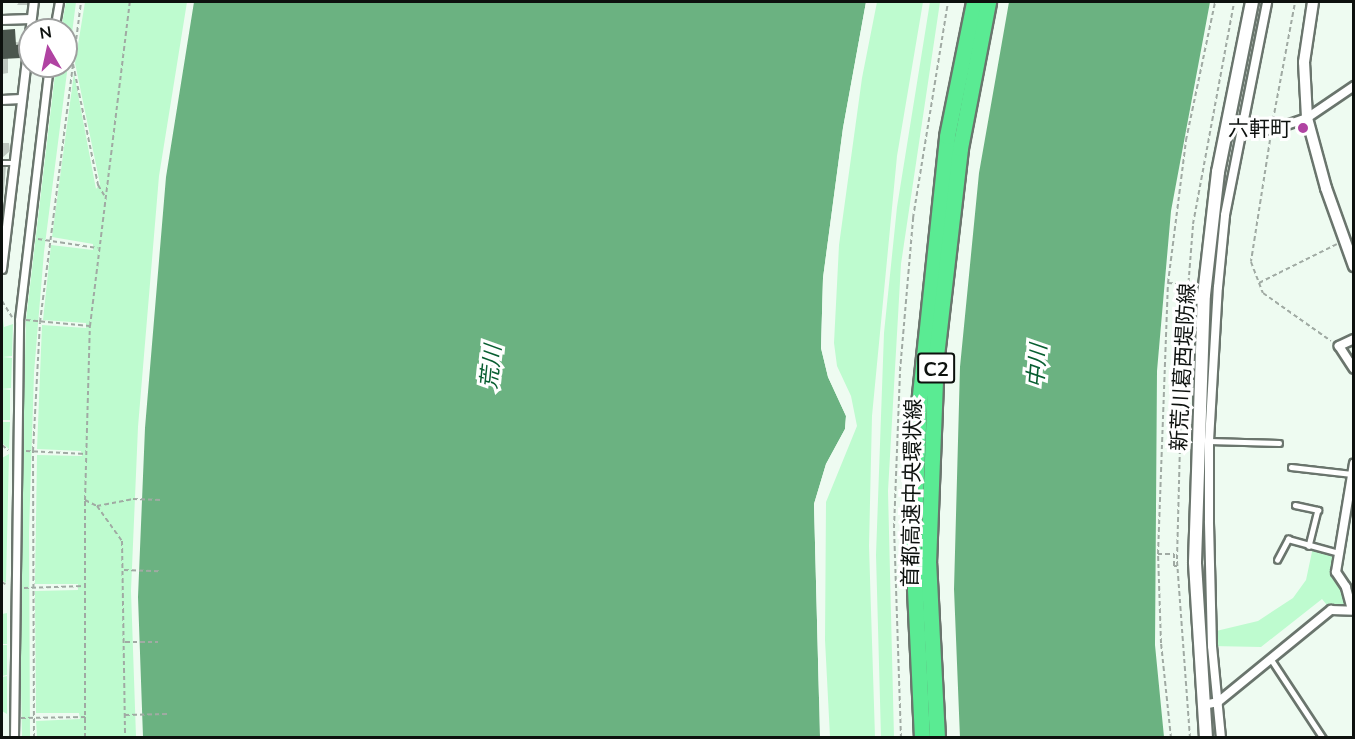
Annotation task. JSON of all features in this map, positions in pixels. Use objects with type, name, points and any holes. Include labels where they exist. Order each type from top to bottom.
[{"type":"highway","name":"首都高速中央環状線","points":[[922,738],[914,546],[919,404],[947,136],[974,2]]},
{"type":"highway","name":"首都高速中央環状線","points":[[937,738],[928,563],[936,356],[960,147],[988,2]]},
{"type":"main road","name":"新荒川葛西堤防線","points":[[1206,738],[1195,562],[1197,429],[1208,242],[1252,2]]},
{"type":"street","points":[[31,18],[34,2]]},
{"type":"street","points":[[56,18],[59,2]]},
{"type":"street","points":[[1221,738],[1212,646],[1209,441],[1222,240],[1240,129],[1267,2]]},
{"type":"street","points":[[1313,2],[1304,62],[1307,118],[1353,266]]},
{"type":"street","points":[[2,20],[18,19]]},
{"type":"street","points":[[2,269],[4,220],[24,78]]},
{"type":"street","points":[[14,738],[19,320],[48,78]]},
{"type":"street","points":[[1240,129],[1272,130],[1307,118],[1353,86]]},
{"type":"street","points":[[2,100],[21,99]]},
{"type":"street","points":[[1208,242],[1222,240]]},
{"type":"street","points":[[1353,339],[1339,346],[1353,369]]},
{"type":"street","points":[[1203,705],[1218,702],[1331,610],[1353,611],[1346,587],[1336,572],[1353,463]]},
{"type":"lane","points":[[2,163],[12,162]]},
{"type":"lane","points":[[1209,441],[1279,443]]},
{"type":"lane","points":[[1291,467],[1352,474]]},
{"type":"lane","points":[[1295,505],[1318,510],[1309,546]]},
{"type":"lane","points":[[1277,560],[1288,539],[1339,553]]},
{"type":"lane","points":[[1271,659],[1323,738]]},
{"type":"path","points":[[78,21],[81,2]]},
{"type":"path","points":[[85,738],[85,500],[90,326],[104,195],[130,2]]},
{"type":"path","points":[[901,738],[894,528],[900,371],[913,218],[948,2]]},
{"type":"path","points":[[1172,738],[1161,644],[1158,554],[1168,283],[1186,140],[1215,2]]},
{"type":"path","points":[[1295,2],[1251,262],[1259,283],[1276,304],[1339,346]]},
{"type":"path","points":[[34,738],[33,451],[40,322],[48,240],[70,78]]},
{"type":"path","points":[[75,78],[98,185],[104,195]]},
{"type":"path","points":[[35,239],[99,248]]},
{"type":"path","points":[[1259,283],[1344,240]]},
{"type":"path","points":[[1168,283],[1182,284],[1181,296],[1186,296]]},
{"type":"path","points":[[2,300],[13,319]]},
{"type":"path","points":[[26,320],[90,326]]},
{"type":"path","points":[[2,445],[8,450]]},
{"type":"path","points":[[33,451],[86,454]]},
{"type":"path","points":[[98,506],[133,499],[162,500]]},
{"type":"path","points":[[85,500],[98,506],[122,541],[125,738]]},
{"type":"path","points":[[1158,554],[1174,554],[1174,566],[1177,566]]},
{"type":"path","points":[[124,570],[159,571]]},
{"type":"path","points":[[32,588],[85,586]]},
{"type":"path","points":[[124,642],[158,642]]},
{"type":"path","points":[[125,715],[167,714]]},
{"type":"path","points":[[21,718],[86,717]]},
{"type":"shaded area","points":[[66,2],[76,2],[74,18],[63,18]]},
{"type":"shaded area","points":[[85,2],[187,2],[159,176],[138,427],[131,591],[136,737],[37,737],[36,721],[80,719],[79,713],[36,713],[35,591],[78,590],[78,584],[35,584],[37,455],[82,456],[81,451],[37,449],[42,325],[86,328],[86,323],[43,320],[51,245],[93,250],[93,244],[52,237],[73,78],[96,189],[100,184],[78,78],[78,45]]},
{"type":"shaded area","points":[[877,2],[923,2],[897,156],[872,416],[869,546],[875,737],[830,737],[825,640],[826,502],[857,426],[851,396],[837,366],[834,343],[839,245],[862,78]]},
{"type":"shaded area","points":[[930,2],[940,2],[901,264],[888,491],[894,737],[881,737],[876,555],[884,333],[897,207]]},
{"type":"shaded area","points":[[55,78],[66,78],[44,252],[34,373],[29,532],[30,737],[22,737],[19,588],[26,320]]},
{"type":"shaded area","points":[[2,311],[4,327],[13,324],[12,356],[3,357],[12,358],[11,388],[2,389]]},
{"type":"shaded area","points":[[2,389],[10,390],[10,420],[2,420]]},
{"type":"shaded area","points":[[2,422],[10,422],[9,449],[2,443]]},
{"type":"shaded area","points":[[9,454],[6,583],[2,580],[2,458]]},
{"type":"shaded area","points":[[1313,547],[1339,553],[1336,572],[1352,610],[1331,610],[1322,599],[1261,647],[1212,646],[1212,632],[1258,621],[1293,598],[1306,580]]},
{"type":"shaded area","points":[[7,613],[7,644],[2,644],[2,614]]},
{"type":"shaded area","points":[[2,645],[7,645],[7,675],[2,676]]},
{"type":"shaded area","points":[[7,676],[7,714],[2,711],[2,677]]},
{"type":"water","name":"荒川","points":[[194,2],[866,2],[843,128],[823,278],[821,348],[828,377],[846,416],[845,429],[826,464],[814,504],[820,737],[143,737],[138,597],[145,428],[166,177]]},
{"type":"water","name":"中川","points":[[1009,2],[1210,2],[1171,211],[1157,371],[1155,645],[1164,737],[960,738],[954,589],[960,367],[979,173]]},
{"type":"pier","points":[[866,2],[869,2],[846,128],[826,279],[824,348],[830,376],[849,416],[848,430],[829,466],[817,505],[820,737],[814,504],[826,464],[845,429],[846,416],[828,377],[821,348],[823,278],[843,128]]},
{"type":"building","points":[[15,29],[18,58],[2,59],[2,30]]},
{"type":"place","name":"六軒町","points":[[1303,128]]}]
